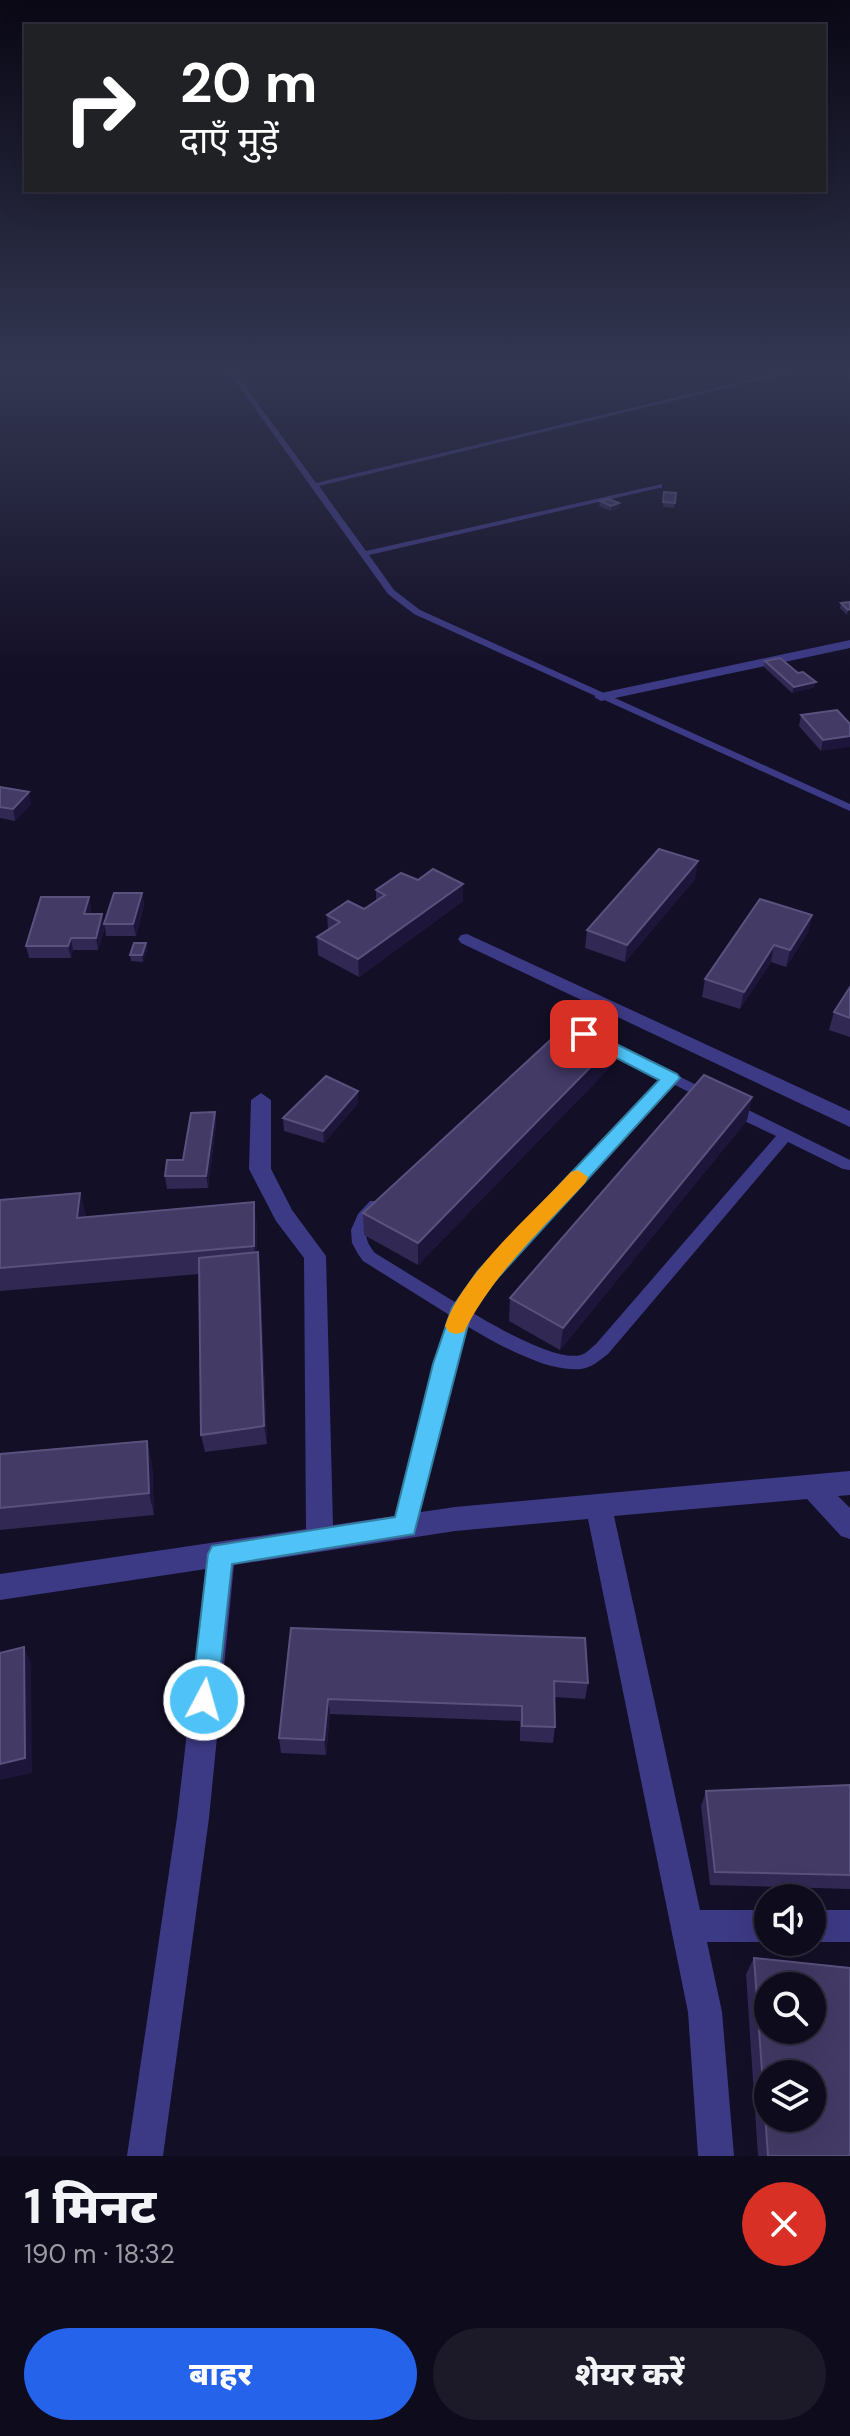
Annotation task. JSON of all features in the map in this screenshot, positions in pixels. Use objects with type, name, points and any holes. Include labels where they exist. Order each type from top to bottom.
[{"type":"street","points":[[601,697],[850,644]]},
{"type":"street","points":[[467,939],[850,1120]]},
{"type":"street","points":[[261,1100],[260,1169],[284,1215],[315,1256],[320,1539]]},
{"type":"street","points":[[0,1587],[405,1526],[850,1483]]},
{"type":"street","points":[[813,1487],[850,1527]]},
{"type":"street","points":[[599,1506],[705,2012],[716,2156]]},
{"type":"street","points":[[145,2156],[193,1818],[221,1554]]},
{"type":"street","points":[[687,1926],[754,1926]]},
{"type":"street","points":[[826,1926],[850,1926]]},
{"type":"lane","points":[[305,472],[391,592],[417,612],[850,808]]},
{"type":"lane","points":[[315,485],[371,472]]},
{"type":"lane","points":[[364,554],[659,486]]},
{"type":"lane","points":[[584,1034],[848,1165]]},
{"type":"lane","points":[[405,1526],[444,1364],[460,1314],[485,1277],[671,1078]]},
{"type":"lane","points":[[385,1196],[363,1217],[356,1234],[358,1245],[369,1257],[460,1314],[542,1355],[562,1362],[582,1362],[602,1349],[786,1135]]},
{"type":"building","points":[[664,492],[676,493],[675,503],[663,502]]},
{"type":"building","points":[[608,499],[619,503],[611,506],[600,501]]},
{"type":"building","points":[[850,602],[848,610],[841,603]]},
{"type":"building","points":[[780,658],[798,673],[803,672],[816,682],[794,687],[765,661]]},
{"type":"building","points":[[837,710],[850,724],[850,736],[823,740],[801,715]]},
{"type":"building","points":[[0,787],[29,792],[13,809],[0,807]]},
{"type":"building","points":[[659,849],[698,861],[627,945],[587,930]]},
{"type":"building","points":[[433,869],[463,884],[358,959],[317,937],[340,922],[327,915],[348,901],[364,909],[385,895],[376,890],[401,873],[418,880]]},
{"type":"building","points":[[114,893],[142,893],[133,924],[104,924]]},
{"type":"building","points":[[41,897],[89,897],[84,914],[102,914],[96,938],[71,938],[68,946],[26,946]]},
{"type":"building","points":[[760,899],[812,915],[790,950],[774,945],[744,992],[705,979]]},
{"type":"building","points":[[134,943],[146,943],[142,955],[130,955]]},
{"type":"building","points":[[850,987],[850,1018],[834,1012]]},
{"type":"building","points":[[570,1022],[615,1042],[418,1243],[363,1213]]},
{"type":"building","points":[[704,1075],[752,1097],[563,1328],[510,1298]]},
{"type":"building","points":[[326,1076],[358,1091],[323,1131],[283,1118]]},
{"type":"building","points":[[215,1112],[206,1176],[165,1176],[167,1160],[183,1160],[191,1113]]},
{"type":"building","points":[[80,1193],[77,1218],[254,1202],[254,1246],[0,1268],[0,1200]]},
{"type":"building","points":[[258,1252],[264,1426],[201,1435],[199,1258]]},
{"type":"building","points":[[147,1441],[149,1493],[0,1508],[0,1454]]},
{"type":"building","points":[[291,1628],[585,1638],[588,1683],[554,1681],[555,1727],[522,1726],[522,1706],[328,1699],[324,1740],[279,1738]]},
{"type":"building","points":[[24,1647],[25,1758],[0,1764],[0,1653]]},
{"type":"building","points":[[850,1785],[850,1875],[715,1872],[706,1791]]},
{"type":"building","points":[[754,1958],[850,1968],[850,2156],[768,2156],[766,2132],[826,2132],[826,2060],[761,2060],[760,2044],[826,2044],[826,1972],[755,1972]]},
{"type":"slow traffic","points":[[456,1326],[460,1314],[485,1277],[578,1177]]},
{"type":"route","points":[[204,1700],[221,1554],[405,1526],[444,1364],[460,1314],[485,1277],[671,1078],[584,1034]]}]
